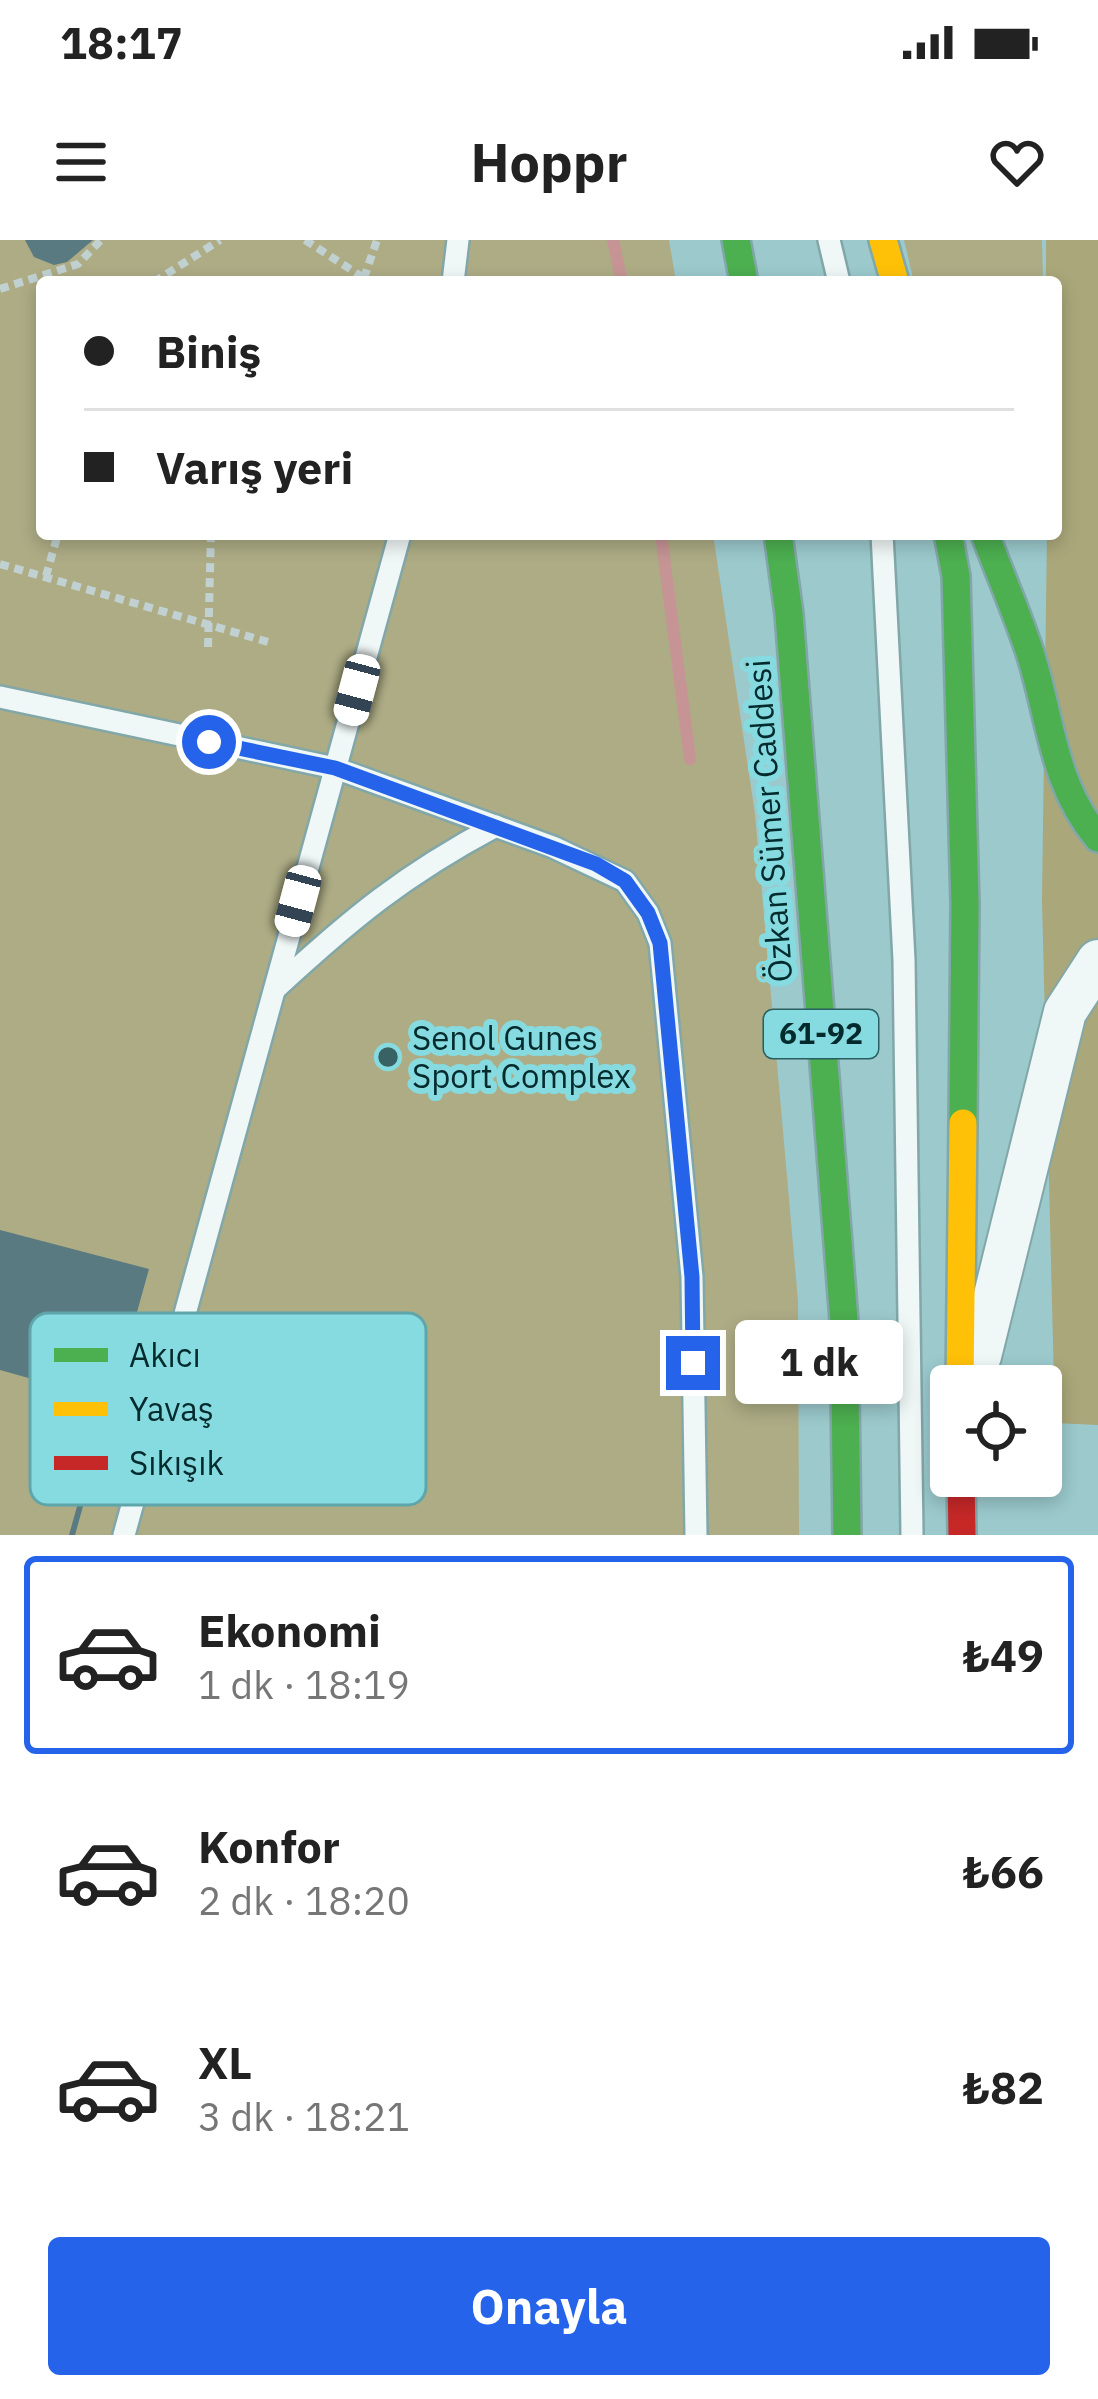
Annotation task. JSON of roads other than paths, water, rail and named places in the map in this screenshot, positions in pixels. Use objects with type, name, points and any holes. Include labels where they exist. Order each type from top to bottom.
[{"type":"main road","points":[[735,240],[744,276]]},
{"type":"main road","points":[[883,240],[893,276]]},
{"type":"main road","name":"Özkan Sümer Caddesi","points":[[779,540],[789,614],[844,1321],[847,1535]]},
{"type":"main road","points":[[949,540],[956,576],[965,904],[960,1365]]},
{"type":"main road","points":[[987,540],[1032,660],[1057,759],[1084,825],[1098,838]]},
{"type":"main road","points":[[961,1497],[962,1535]]},
{"type":"street","points":[[977,1365],[1065,1012],[1098,961]]},
{"type":"lane","points":[[454,276],[458,240]]},
{"type":"lane","points":[[830,240],[838,276]]},
{"type":"lane","points":[[185,1313],[398,540]]},
{"type":"lane","points":[[883,540],[904,960],[911,1535]]},
{"type":"lane","points":[[0,697],[335,768],[596,864],[625,881],[648,913],[660,943],[692,1277],[696,1535]]},
{"type":"lane","points":[[274,990],[359,911],[424,864],[496,826]]},
{"type":"lane","points":[[124,1535],[132,1505]]},
{"type":"waterway","points":[[613,240],[621,276]]},
{"type":"waterway","points":[[662,540],[690,759]]},
{"type":"place","name":"Senol Gunes Sport Complex","points":[[388,1057]]}]
